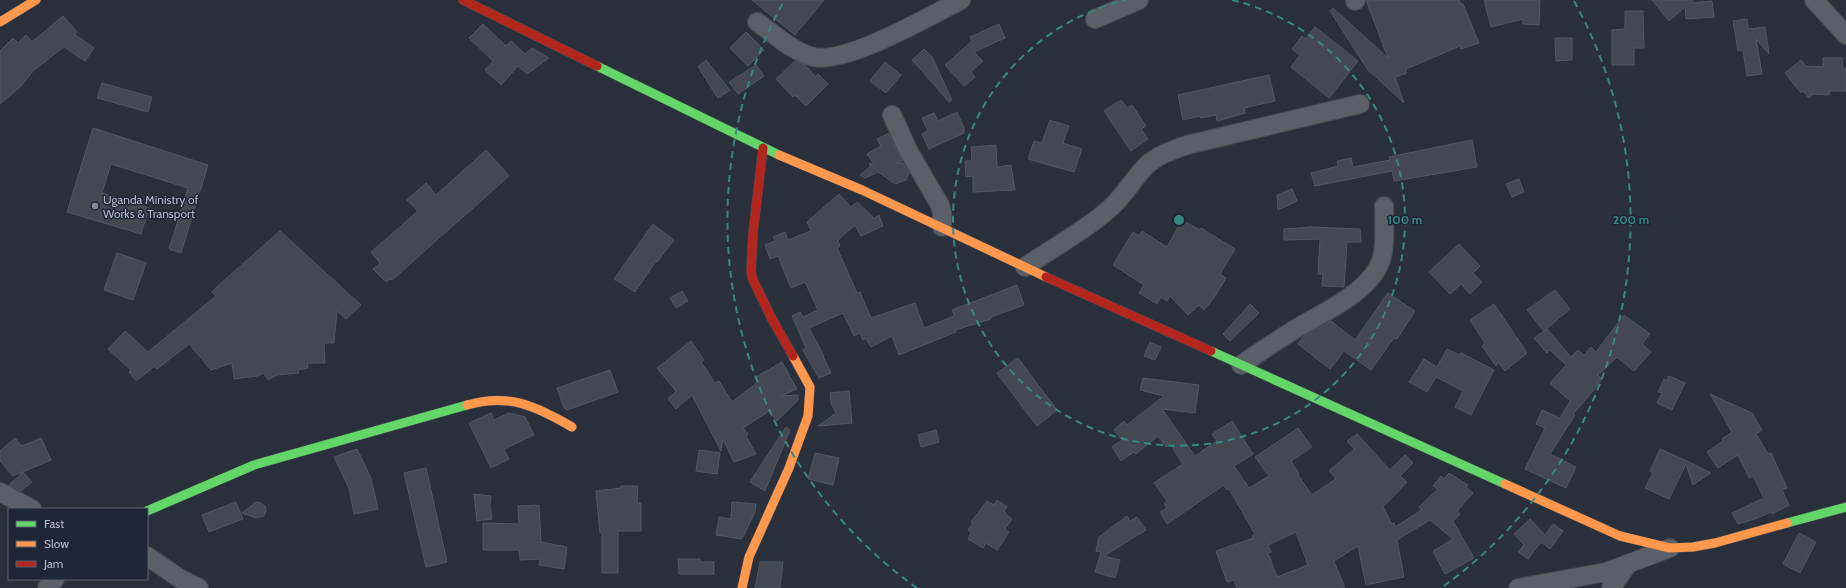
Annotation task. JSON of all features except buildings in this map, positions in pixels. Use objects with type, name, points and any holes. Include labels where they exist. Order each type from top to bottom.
[{"type":"street","points":[[0,22],[36,0]]},
{"type":"street","points":[[463,0],[763,148],[862,190],[1025,267],[1620,536],[1670,548],[1693,547],[1715,543],[1846,507]]},
{"type":"street","points":[[757,22],[798,50],[815,57],[834,56],[854,51],[875,43],[961,0]]},
{"type":"street","points":[[1095,19],[1139,0]]},
{"type":"street","points":[[1814,0],[1846,35]]},
{"type":"street","points":[[1025,267],[1092,223],[1110,209],[1124,194],[1147,164],[1164,154],[1187,145],[1360,104]]},
{"type":"street","points":[[892,115],[909,152],[940,205],[942,213],[942,227]]},
{"type":"street","points":[[742,588],[743,577],[751,549],[792,459],[805,427],[811,403],[810,387],[772,319],[753,280],[751,272],[753,233],[763,148]]},
{"type":"street","points":[[1241,365],[1270,345],[1350,296],[1374,273],[1382,258],[1384,242],[1384,206]]},
{"type":"street","points":[[148,511],[254,464],[480,401],[498,398],[510,399],[525,403],[572,427]]},
{"type":"street","points":[[0,492],[30,508]]},
{"type":"street","points":[[1518,588],[1576,579],[1606,572],[1670,548]]},
{"type":"street","points":[[148,557],[179,578],[199,588]]},
{"type":"street","points":[[1611,588],[1628,564]]},
{"type":"street","points":[[47,588],[54,580]]},
{"type":"traffic: fast","points":[[597,66],[779,155]]},
{"type":"traffic: fast","points":[[1211,351],[1505,484]]},
{"type":"traffic: fast","points":[[148,511],[254,465],[467,405]]},
{"type":"traffic: fast","points":[[1787,523],[1846,507]]},
{"type":"traffic: slow","points":[[0,22],[36,0]]},
{"type":"traffic: slow","points":[[779,155],[862,190],[1046,277]]},
{"type":"traffic: slow","points":[[742,588],[749,557],[789,468],[808,416],[810,387],[793,356]]},
{"type":"traffic: slow","points":[[467,405],[496,400],[509,401],[534,408],[572,427]]},
{"type":"traffic: slow","points":[[1505,484],[1620,536],[1670,548],[1693,547],[1715,543],[1787,523]]},
{"type":"traffic: jam","points":[[463,0],[597,66]]},
{"type":"traffic: jam","points":[[763,148],[753,233],[751,272],[753,280],[772,319],[793,356]]},
{"type":"traffic: jam","points":[[1046,277],[1211,351]]},
{"type":"place","name":"Uganda Ministry of Works & Transport","points":[[95,206]]}]
